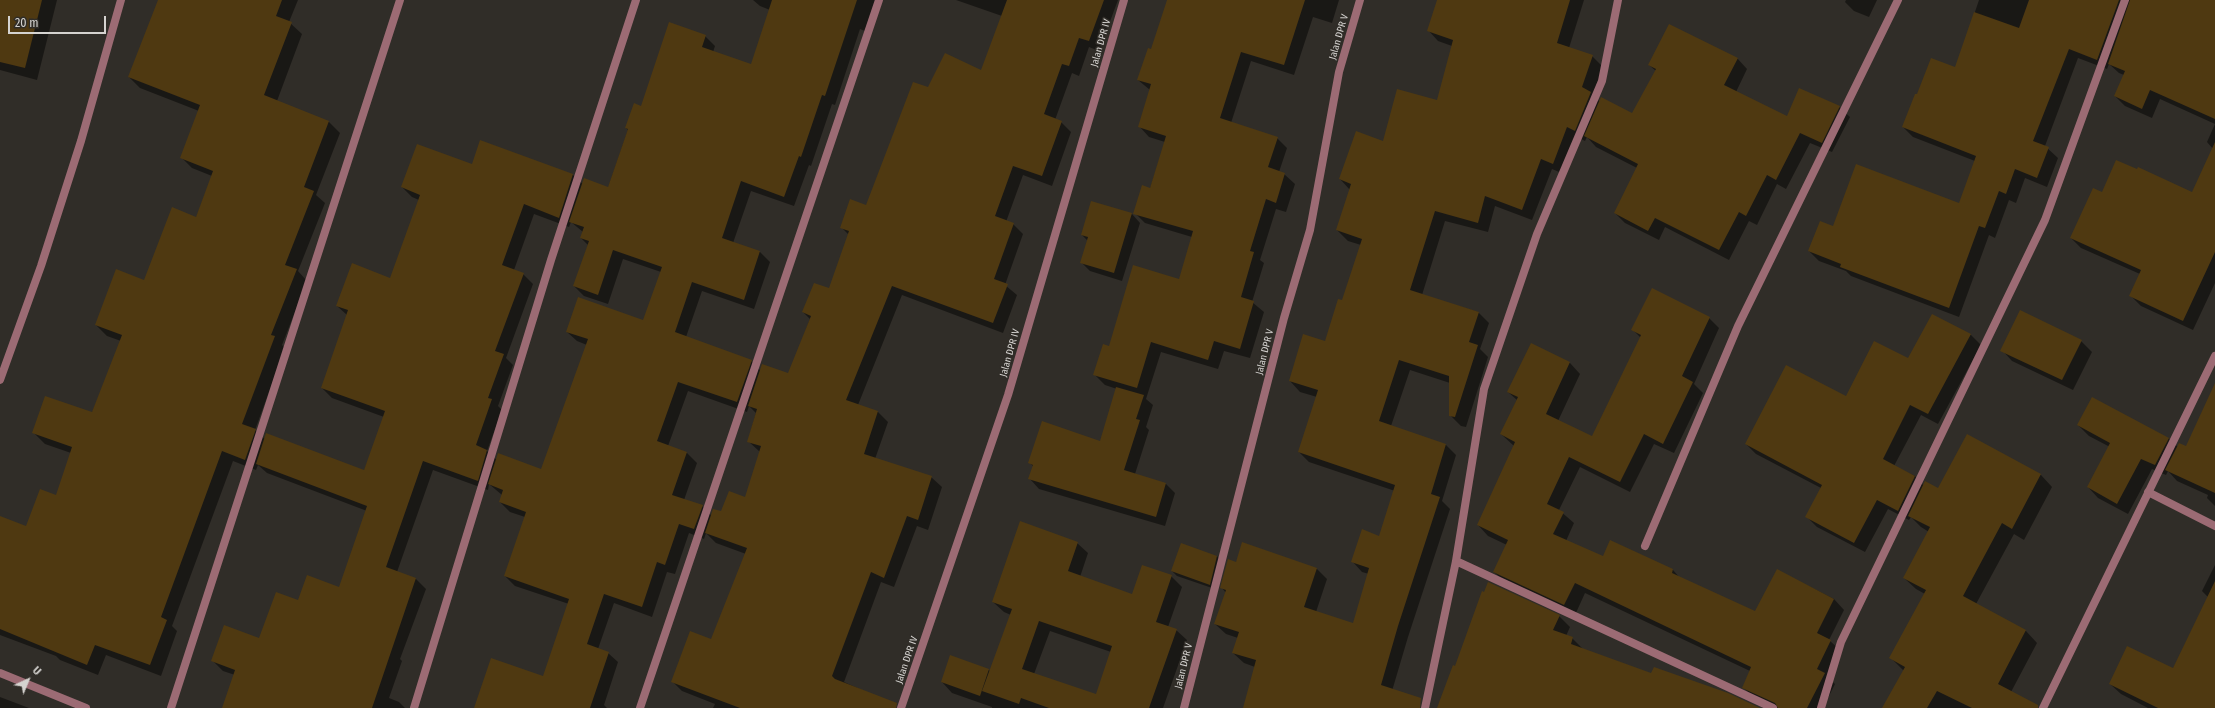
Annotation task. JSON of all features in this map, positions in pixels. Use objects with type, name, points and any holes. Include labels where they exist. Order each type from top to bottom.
[{"type":"street","points":[[0,380],[41,266],[80,141],[121,0]]},
{"type":"street","points":[[171,708],[400,0]]},
{"type":"street","points":[[414,708],[550,260],[636,0]]},
{"type":"street","points":[[640,708],[879,0]]},
{"type":"street","name":"Jalan DPR IV","points":[[901,708],[1008,395],[1124,0]]},
{"type":"street","name":"Jalan DPR V","points":[[1184,708],[1284,318],[1310,230],[1339,72],[1360,0]]},
{"type":"street","points":[[1425,708],[1456,561],[1484,389],[1537,234],[1602,81],[1618,0]]},
{"type":"street","points":[[1645,546],[1738,326],[1898,0]]},
{"type":"street","points":[[1821,708],[1841,642],[2045,220],[2125,0]]},
{"type":"street","points":[[2043,708],[2215,356]]},
{"type":"street","points":[[2148,492],[2215,526]]},
{"type":"street","points":[[1456,561],[1774,708]]},
{"type":"street","points":[[0,673],[86,708]]},
{"type":"building","points":[[0,0],[42,0],[25,68],[0,62]]},
{"type":"building","points":[[158,0],[282,0],[276,16],[292,22],[264,95],[329,121],[304,187],[314,191],[285,265],[297,269],[271,335],[275,336],[242,424],[256,429],[245,460],[222,451],[161,617],[167,620],[150,665],[95,645],[87,665],[0,629],[0,516],[26,526],[40,489],[56,495],[72,447],[32,433],[45,396],[92,412],[122,335],[95,325],[116,269],[144,280],[172,207],[196,217],[213,171],[180,158],[200,105],[128,77]]},
{"type":"building","points":[[772,0],[857,0],[825,96],[822,95],[801,157],[799,156],[784,197],[741,181],[722,238],[760,251],[744,300],[692,282],[675,332],[752,360],[737,402],[678,382],[657,441],[687,452],[672,495],[703,505],[694,529],[679,524],[665,565],[657,562],[642,607],[604,594],[587,644],[609,652],[590,708],[474,708],[491,658],[543,676],[569,599],[504,576],[526,512],[499,502],[503,490],[488,484],[498,453],[541,469],[588,339],[566,332],[578,297],[643,320],[662,267],[613,250],[598,295],[573,286],[589,241],[580,238],[584,227],[569,222],[584,178],[608,187],[628,129],[625,128],[634,103],[641,106],[669,22],[706,35],[702,47],[751,64]]},
{"type":"building","points":[[1007,0],[1104,0],[1089,41],[1079,38],[1069,66],[1062,64],[1044,114],[1062,121],[1042,176],[1013,166],[995,216],[1014,223],[994,279],[1008,284],[993,323],[892,286],[846,400],[878,411],[864,454],[932,476],[918,520],[907,516],[884,578],[871,572],[832,676],[835,679],[897,703],[896,708],[740,708],[671,682],[690,631],[711,639],[747,548],[705,533],[713,509],[721,511],[729,491],[745,497],[761,446],[747,442],[757,409],[748,406],[762,364],[788,373],[811,316],[802,312],[814,283],[829,288],[849,231],[840,228],[850,199],[866,205],[913,82],[928,87],[945,53],[981,70]]},
{"type":"building","points":[[1167,0],[1305,0],[1284,65],[1241,52],[1220,118],[1278,137],[1268,167],[1285,173],[1276,203],[1266,199],[1250,251],[1254,252],[1241,297],[1254,301],[1240,349],[1214,341],[1208,360],[1151,342],[1137,388],[1093,375],[1103,344],[1109,346],[1133,265],[1179,279],[1193,231],[1133,214],[1142,185],[1150,188],[1166,136],[1138,127],[1151,84],[1137,80],[1148,48],[1151,49]]},
{"type":"building","points":[[1437,0],[1570,0],[1557,43],[1593,55],[1582,87],[1591,92],[1575,131],[1567,127],[1553,164],[1541,159],[1522,210],[1485,196],[1478,223],[1435,211],[1410,290],[1479,312],[1469,342],[1478,345],[1455,417],[1449,416],[1449,376],[1399,360],[1379,421],[1446,444],[1431,494],[1440,497],[1398,626],[1381,685],[1421,698],[1420,708],[1243,708],[1256,660],[1232,653],[1239,632],[1214,624],[1226,590],[1220,588],[1228,559],[1236,562],[1242,542],[1317,568],[1304,607],[1353,623],[1369,568],[1351,562],[1362,529],[1379,536],[1395,485],[1298,452],[1318,390],[1289,381],[1303,334],[1325,341],[1338,299],[1342,300],[1362,239],[1336,230],[1351,184],[1339,179],[1356,131],[1383,141],[1397,89],[1437,100],[1453,40],[1427,31]]},
{"type":"building","points":[[2029,0],[2119,0],[2097,60],[2069,49],[2033,141],[2049,147],[2037,178],[2015,169],[2006,194],[1999,191],[1985,228],[1979,226],[1949,308],[1840,267],[1841,264],[1808,251],[1820,221],[1833,226],[1856,164],[1959,203],[1976,156],[1902,127],[1931,58],[1955,67],[1974,12],[2019,28]]},
{"type":"building","points":[[2130,0],[2215,0],[2215,119],[2150,90],[2142,109],[2114,96],[2125,71],[2108,64]]},
{"type":"building","points":[[1669,24],[1738,58],[1724,85],[1787,116],[1799,88],[1840,106],[1822,143],[1800,133],[1776,180],[1767,175],[1746,216],[1739,212],[1719,250],[1655,218],[1648,231],[1614,213],[1638,164],[1584,136],[1601,97],[1632,113],[1656,69],[1648,65]]},
{"type":"building","points":[[480,140],[573,174],[559,218],[524,204],[502,265],[524,273],[495,351],[504,354],[488,398],[492,399],[476,445],[487,450],[478,481],[423,461],[386,567],[416,578],[372,708],[222,708],[235,670],[211,661],[224,625],[259,638],[276,592],[298,600],[307,575],[339,587],[367,506],[256,464],[266,433],[364,470],[385,411],[321,388],[348,310],[336,306],[352,263],[390,278],[420,195],[401,187],[417,144],[472,164]]},
{"type":"building","points":[[2215,142],[2215,252],[2183,321],[2129,296],[2141,270],[2070,238],[2093,188],[2102,192],[2116,160],[2137,169],[2138,167],[2192,192]]},
{"type":"building","points":[[1091,201],[1132,213],[1114,273],[1080,263],[1088,237],[1081,235]]},
{"type":"building","points":[[1652,288],[1710,317],[1682,376],[1693,382],[1663,444],[1644,434],[1620,482],[1569,457],[1547,504],[1564,512],[1553,534],[1603,556],[1610,540],[1673,569],[1672,573],[1755,611],[1777,569],[1834,599],[1817,633],[1831,640],[1817,669],[1825,673],[1807,708],[1778,708],[1775,703],[1742,688],[1751,667],[1575,583],[1564,605],[1493,572],[1508,540],[1477,525],[1515,442],[1500,434],[1518,397],[1507,392],[1531,343],[1570,362],[1546,414],[1592,436],[1641,335],[1631,330]]},
{"type":"building","points":[[2020,310],[2082,340],[2062,380],[2000,351]]},
{"type":"building","points":[[1932,314],[1971,334],[1928,414],[1910,405],[1883,459],[1915,476],[1898,511],[1877,500],[1854,543],[1805,517],[1822,485],[1745,444],[1786,365],[1846,396],[1874,341],[1908,358]]},
{"type":"building","points":[[2215,383],[2215,493],[2165,470],[2179,443],[2186,446]]},
{"type":"building","points":[[1116,387],[1144,395],[1136,419],[1140,420],[1124,470],[1166,483],[1156,517],[1028,479],[1033,465],[1028,463],[1042,421],[1100,441]]},
{"type":"building","points":[[2092,397],[2169,438],[2155,465],[2141,459],[2117,504],[2087,487],[2110,443],[2077,425]]},
{"type":"building","points":[[1967,434],[2041,474],[2012,529],[2002,523],[1963,596],[2026,630],[1998,684],[2038,705],[2038,708],[1972,708],[1937,691],[1927,708],[1882,708],[1905,667],[1889,658],[1926,590],[1903,578],[1930,527],[1908,516],[1925,481],[1938,488]]},
{"type":"building","points":[[1020,521],[1078,542],[1068,571],[1132,594],[1142,565],[1172,575],[1156,622],[1177,629],[1149,708],[1049,708],[1021,698],[1019,704],[982,691],[1012,609],[992,602]],"holes":[[[1039,621],[1112,646],[1096,694],[1022,669]]]},
{"type":"building","points":[[1181,543],[1217,556],[1210,585],[1171,571]]},
{"type":"building","points":[[2215,581],[2215,708],[2158,708],[2109,684],[2127,646],[2173,668]]},
{"type":"building","points":[[1488,582],[1560,615],[1553,630],[1573,637],[1571,644],[1651,673],[1654,667],[1728,693],[1760,708],[1437,708],[1453,665],[1455,666],[1482,591],[1484,592]]},
{"type":"building","points":[[950,655],[989,669],[980,696],[941,682]]}]
